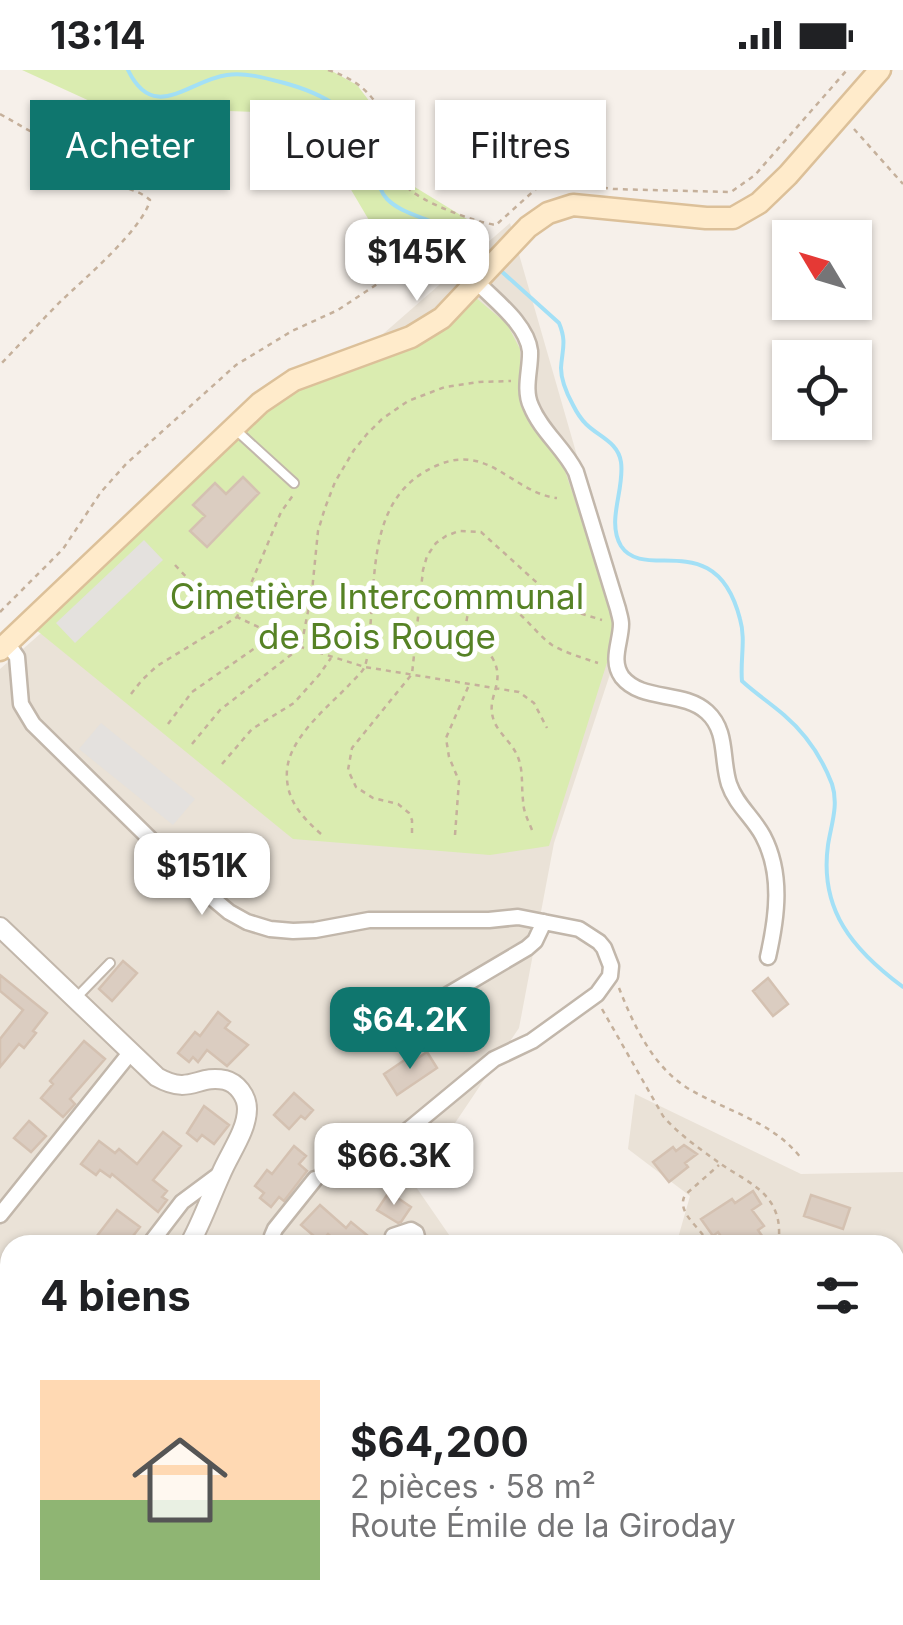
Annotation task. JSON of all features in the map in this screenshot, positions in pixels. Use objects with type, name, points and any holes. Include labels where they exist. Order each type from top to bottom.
[{"type":"main road","points":[[4,646],[260,403],[294,380],[412,337],[442,318],[528,227],[548,213],[572,205],[733,218],[760,203],[788,175],[880,70]]},
{"type":"street","points":[[477,282],[528,340],[530,404],[576,472],[618,609],[621,626],[616,665],[631,685],[695,704],[722,734],[731,790],[764,837],[772,866],[778,915],[768,957]]},
{"type":"street","points":[[4,646],[17,657],[21,704],[34,724],[198,886],[247,922],[293,931],[369,920],[518,917],[579,929],[604,948],[611,966],[610,976],[597,994],[532,1042],[494,1059],[396,1140]]},
{"type":"street","points":[[428,1038],[431,1011],[439,1000],[526,948],[535,941],[544,922]]},
{"type":"street","points":[[0,927],[157,1077],[174,1085],[224,1080],[244,1095],[247,1109],[242,1129],[195,1235]]},
{"type":"street","points":[[0,1214],[130,1053]]},
{"type":"street","points":[[157,1235],[182,1202],[221,1173]]},
{"type":"street","points":[[272,1235],[315,1179]]},
{"type":"lane","points":[[233,428],[294,483]]},
{"type":"lane","points":[[76,999],[110,962]]},
{"type":"path","points":[[328,70],[364,88],[382,110],[397,169],[405,184],[417,195],[477,223],[496,225],[538,188],[558,182],[730,192],[755,176],[848,70]]},
{"type":"path","points":[[0,114],[74,156],[107,181],[150,200],[145,213],[99,267],[0,364]]},
{"type":"path","points":[[841,115],[903,184]]},
{"type":"path","points":[[0,612],[63,548],[93,502],[126,464],[236,365],[292,331],[338,310],[403,267]]},
{"type":"path","points":[[192,744],[220,710],[301,646],[318,531],[335,482],[354,450],[382,419],[408,402],[445,387],[511,382]]},
{"type":"path","points":[[321,834],[300,816],[288,793],[289,758],[298,742],[365,667],[374,558],[382,527],[398,495],[417,476],[440,463],[473,461],[492,465],[535,492],[557,498]]},
{"type":"path","points":[[131,694],[157,666],[238,617],[281,512],[295,492],[294,483]]},
{"type":"path","points":[[412,833],[409,813],[398,804],[372,798],[356,787],[348,770],[352,748],[412,674],[423,570],[436,543],[459,531],[481,532],[556,600],[576,612],[602,620]]},
{"type":"path","points":[[175,565],[192,584],[238,617],[268,632],[365,667],[519,692],[534,702],[547,728]]},
{"type":"path","points":[[532,830],[522,801],[519,760],[498,731],[491,711],[497,688],[496,663],[466,630],[467,615],[488,600],[508,604],[555,647],[598,663]]},
{"type":"path","points":[[168,724],[192,692],[255,648],[268,632]]},
{"type":"path","points":[[222,764],[252,729],[294,703],[332,656]]},
{"type":"path","points":[[455,835],[459,781],[446,738],[470,683]]},
{"type":"path","points":[[611,966],[628,1012],[668,1072],[704,1097],[770,1129],[802,1158]]},
{"type":"path","points":[[597,994],[604,1014],[663,1116],[678,1132],[750,1182],[770,1202],[776,1213],[778,1235]]},
{"type":"path","points":[[703,1235],[682,1208],[682,1201],[720,1164]]},
{"type":"shaded area","points":[[510,223],[626,626],[554,843],[519,1028],[414,1184],[449,1235],[0,1235],[0,669]]},
{"type":"shaded area","points":[[144,540],[163,560],[75,643],[56,623]]},
{"type":"shaded area","points":[[101,723],[195,799],[173,825],[79,749]]},
{"type":"shaded area","points":[[635,1094],[801,1174],[903,1172],[903,1235],[679,1235],[690,1196],[628,1149]]},
{"type":"green space","points":[[22,70],[330,70],[357,85],[368,100],[250,100],[250,112],[230,111],[230,100],[88,100]]},
{"type":"green space","points":[[415,187],[480,227],[449,265],[373,227],[351,190]]},
{"type":"green space","name":"Cimetière Intercommunal de Bois Rouge","points":[[475,297],[507,324],[520,349],[520,404],[530,424],[564,468],[611,608],[611,650],[549,846],[490,855],[293,839],[35,629],[282,396],[325,376],[394,355],[448,323]]},
{"type":"building","points":[[243,477],[259,493],[207,547],[190,531],[205,516],[193,505],[215,483],[226,494]]},
{"type":"building","points":[[123,961],[137,973],[112,1001],[99,989]]},
{"type":"building","points":[[0,975],[47,1013],[24,1048],[19,1044],[0,1067],[0,1039],[23,1010],[0,991]]},
{"type":"building","points":[[768,978],[788,1004],[773,1016],[753,991]]},
{"type":"building","points":[[218,1012],[230,1022],[225,1028],[248,1045],[227,1066],[207,1050],[198,1062],[193,1057],[189,1062],[178,1053],[195,1032],[200,1036]]},
{"type":"building","points":[[84,1041],[105,1059],[70,1099],[75,1104],[63,1117],[41,1098],[53,1084],[50,1081]]},
{"type":"building","points":[[427,1052],[437,1068],[397,1095],[384,1074],[412,1055],[415,1060]]},
{"type":"building","points":[[294,1093],[313,1110],[289,1129],[274,1115]]},
{"type":"building","points":[[204,1106],[229,1125],[214,1144],[202,1135],[197,1141],[187,1133]]},
{"type":"building","points":[[29,1121],[46,1136],[31,1152],[14,1138]]},
{"type":"building","points":[[163,1132],[181,1146],[153,1180],[167,1191],[162,1197],[167,1200],[158,1212],[112,1174],[110,1177],[100,1170],[96,1175],[81,1164],[99,1141],[115,1153],[119,1149],[137,1164]]},
{"type":"building","points":[[684,1145],[697,1154],[669,1182],[653,1162],[673,1147],[676,1151]]},
{"type":"building","points":[[294,1146],[306,1156],[299,1164],[307,1171],[284,1201],[279,1197],[271,1207],[260,1198],[264,1193],[255,1186],[267,1170],[272,1174]]},
{"type":"building","points":[[753,1191],[761,1204],[752,1210],[764,1226],[758,1230],[762,1235],[718,1232],[712,1235],[701,1219],[732,1199],[735,1203]]},
{"type":"building","points":[[389,1192],[411,1207],[401,1222],[377,1210]]},
{"type":"building","points":[[811,1195],[850,1208],[843,1229],[804,1216]]},
{"type":"building","points":[[320,1205],[346,1228],[351,1222],[367,1235],[313,1235],[301,1225]]},
{"type":"building","points":[[117,1210],[140,1227],[134,1235],[98,1235]]},
{"type":"waterway","points":[[128,70],[138,86],[161,97],[235,74],[273,80],[319,96],[343,111],[361,133],[387,199],[469,242]]},
{"type":"waterway","points":[[500,270],[559,323],[563,383],[584,422],[619,455],[622,472],[615,526],[621,546],[632,556],[646,560],[698,564],[715,573],[729,590],[742,627],[742,681],[799,730],[818,755],[832,784],[835,807],[827,868],[835,909],[855,943],[903,987]]}]
